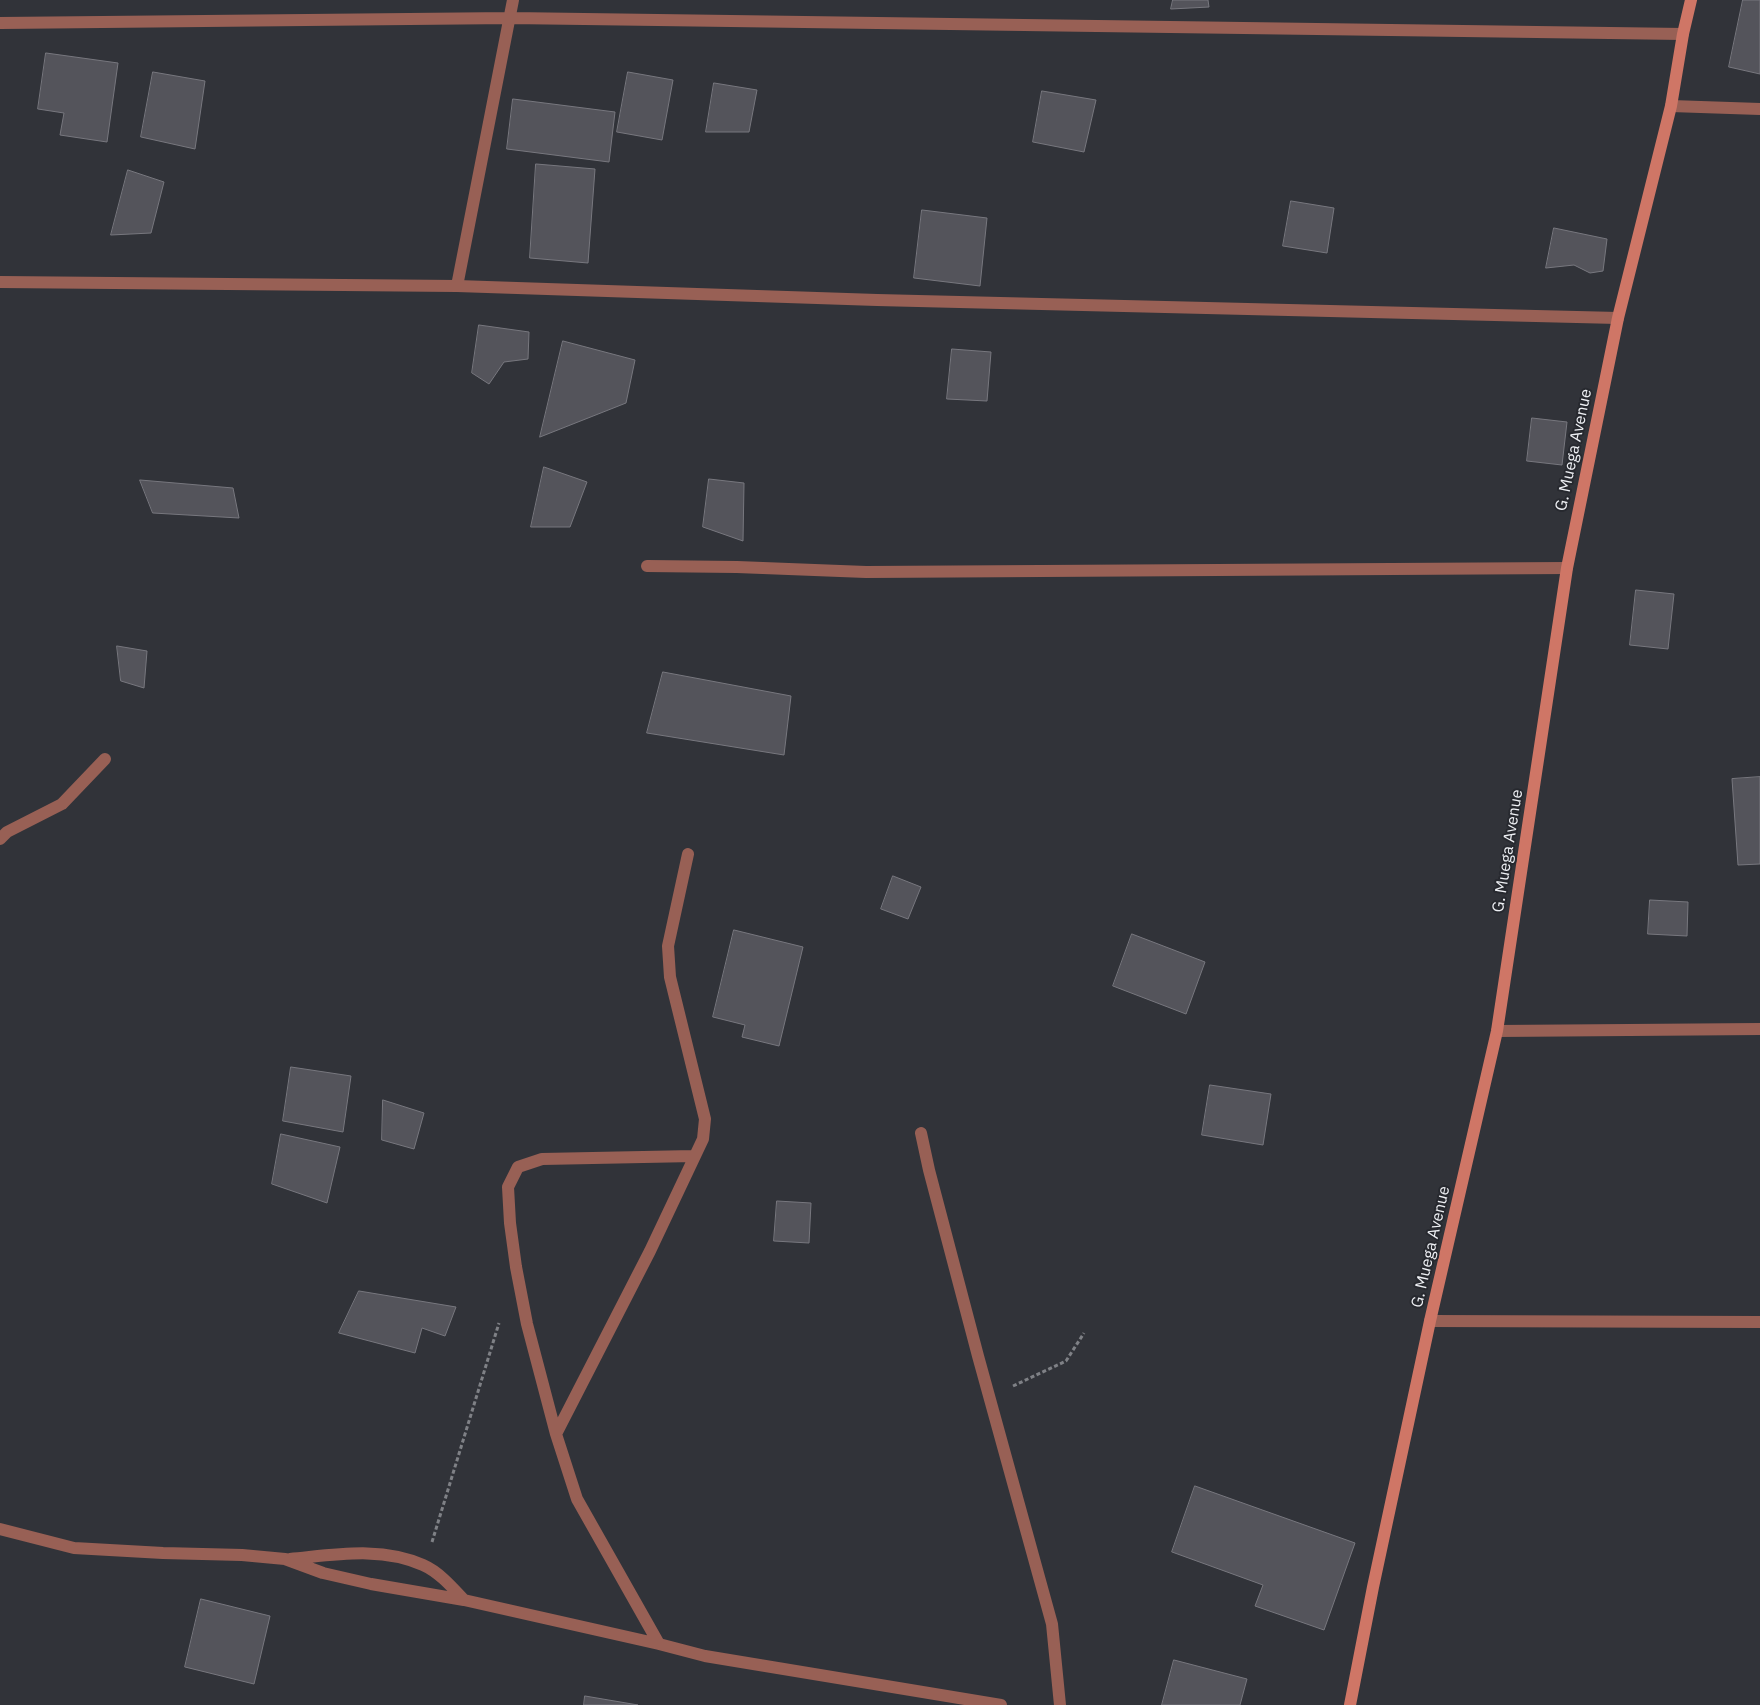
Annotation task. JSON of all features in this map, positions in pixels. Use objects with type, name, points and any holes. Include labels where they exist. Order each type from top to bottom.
[{"type":"street","points":[[457,286],[513,0]]},
{"type":"street","name":"G. Muega Avenue","points":[[1350,1705],[1373,1587],[1430,1321],[1497,1031],[1567,568],[1618,318],[1671,106],[1683,34],[1691,0]]},
{"type":"street","points":[[0,24],[511,18],[1683,34]]},
{"type":"street","points":[[1671,106],[1760,109]]},
{"type":"street","points":[[0,282],[457,286],[868,300],[1618,318]]},
{"type":"street","points":[[647,566],[866,572],[1567,568]]},
{"type":"street","points":[[0,840],[7,832],[62,804],[105,759]]},
{"type":"street","points":[[556,1434],[650,1251],[694,1156],[704,1139],[705,1119],[670,977],[668,946],[688,854]]},
{"type":"street","points":[[1497,1031],[1760,1029]]},
{"type":"street","points":[[921,1133],[929,1170],[1052,1624],[1060,1705]]},
{"type":"street","points":[[659,1644],[577,1499],[556,1434],[527,1324],[516,1268],[510,1223],[508,1187],[518,1167],[542,1159],[694,1156]]},
{"type":"street","points":[[1430,1321],[1760,1322]]},
{"type":"street","points":[[0,1529],[74,1548],[242,1555],[285,1559],[357,1552],[388,1554],[425,1565],[449,1584],[464,1600]]},
{"type":"street","points":[[285,1559],[323,1573],[464,1600],[705,1656],[1001,1705]]},
{"type":"path","points":[[425,1565],[502,1314]]},
{"type":"path","points":[[990,1396],[1066,1361],[1084,1333]]},
{"type":"building","points":[[1173,0],[1208,0],[1209,7],[1171,9]]},
{"type":"building","points":[[1743,0],[1760,0],[1760,74],[1729,67]]},
{"type":"building","points":[[46,53],[118,63],[107,142],[60,135],[64,113],[38,109]]},
{"type":"building","points":[[153,72],[205,81],[195,149],[141,137]]},
{"type":"building","points":[[628,72],[673,80],[662,140],[617,132]]},
{"type":"building","points":[[714,83],[757,90],[749,132],[706,132]]},
{"type":"building","points":[[1042,91],[1096,100],[1084,152],[1033,142]]},
{"type":"building","points":[[513,99],[615,112],[609,162],[507,149]]},
{"type":"building","points":[[536,164],[595,169],[588,263],[530,258]]},
{"type":"building","points":[[128,170],[164,182],[151,233],[111,235]]},
{"type":"building","points":[[1291,201],[1334,208],[1327,253],[1283,246]]},
{"type":"building","points":[[922,210],[987,218],[980,286],[914,278]]},
{"type":"building","points":[[1554,228],[1607,239],[1603,271],[1590,273],[1574,265],[1546,268]]},
{"type":"building","points":[[479,325],[529,332],[528,359],[504,362],[489,384],[472,373]]},
{"type":"building","points":[[563,341],[635,360],[626,403],[540,437]]},
{"type":"building","points":[[952,349],[991,352],[987,401],[947,399]]},
{"type":"building","points":[[1532,418],[1567,422],[1562,465],[1527,461]]},
{"type":"building","points":[[544,467],[587,482],[570,527],[531,527]]},
{"type":"building","points":[[709,479],[744,483],[743,541],[703,527]]},
{"type":"building","points":[[140,480],[233,488],[239,518],[153,513]]},
{"type":"building","points":[[1636,590],[1674,594],[1668,649],[1630,645]]},
{"type":"building","points":[[117,646],[147,651],[144,688],[121,681]]},
{"type":"building","points":[[663,672],[791,696],[784,755],[647,733]]},
{"type":"building","points":[[1760,777],[1760,864],[1738,865],[1732,779]]},
{"type":"building","points":[[893,876],[921,887],[908,919],[881,909]]},
{"type":"building","points":[[1650,900],[1688,902],[1687,936],[1648,934]]},
{"type":"building","points":[[734,930],[803,947],[779,1046],[742,1037],[745,1025],[713,1017]]},
{"type":"building","points":[[1132,934],[1205,962],[1186,1014],[1113,986]]},
{"type":"building","points":[[291,1067],[351,1076],[343,1132],[283,1121]]},
{"type":"building","points":[[1210,1085],[1271,1094],[1263,1145],[1202,1135]]},
{"type":"building","points":[[383,1100],[424,1113],[414,1149],[382,1140]]},
{"type":"building","points":[[281,1134],[340,1147],[327,1203],[272,1184]]},
{"type":"building","points":[[777,1201],[811,1203],[809,1243],[774,1241]]},
{"type":"building","points":[[359,1291],[456,1307],[445,1336],[422,1328],[415,1353],[339,1333]]},
{"type":"building","points":[[1195,1486],[1355,1543],[1324,1630],[1255,1606],[1263,1585],[1172,1552]]},
{"type":"building","points":[[201,1599],[270,1616],[254,1684],[185,1667]]},
{"type":"building","points":[[1174,1660],[1247,1679],[1240,1705],[1162,1705]]},
{"type":"building","points":[[585,1696],[638,1705],[584,1705]]}]
